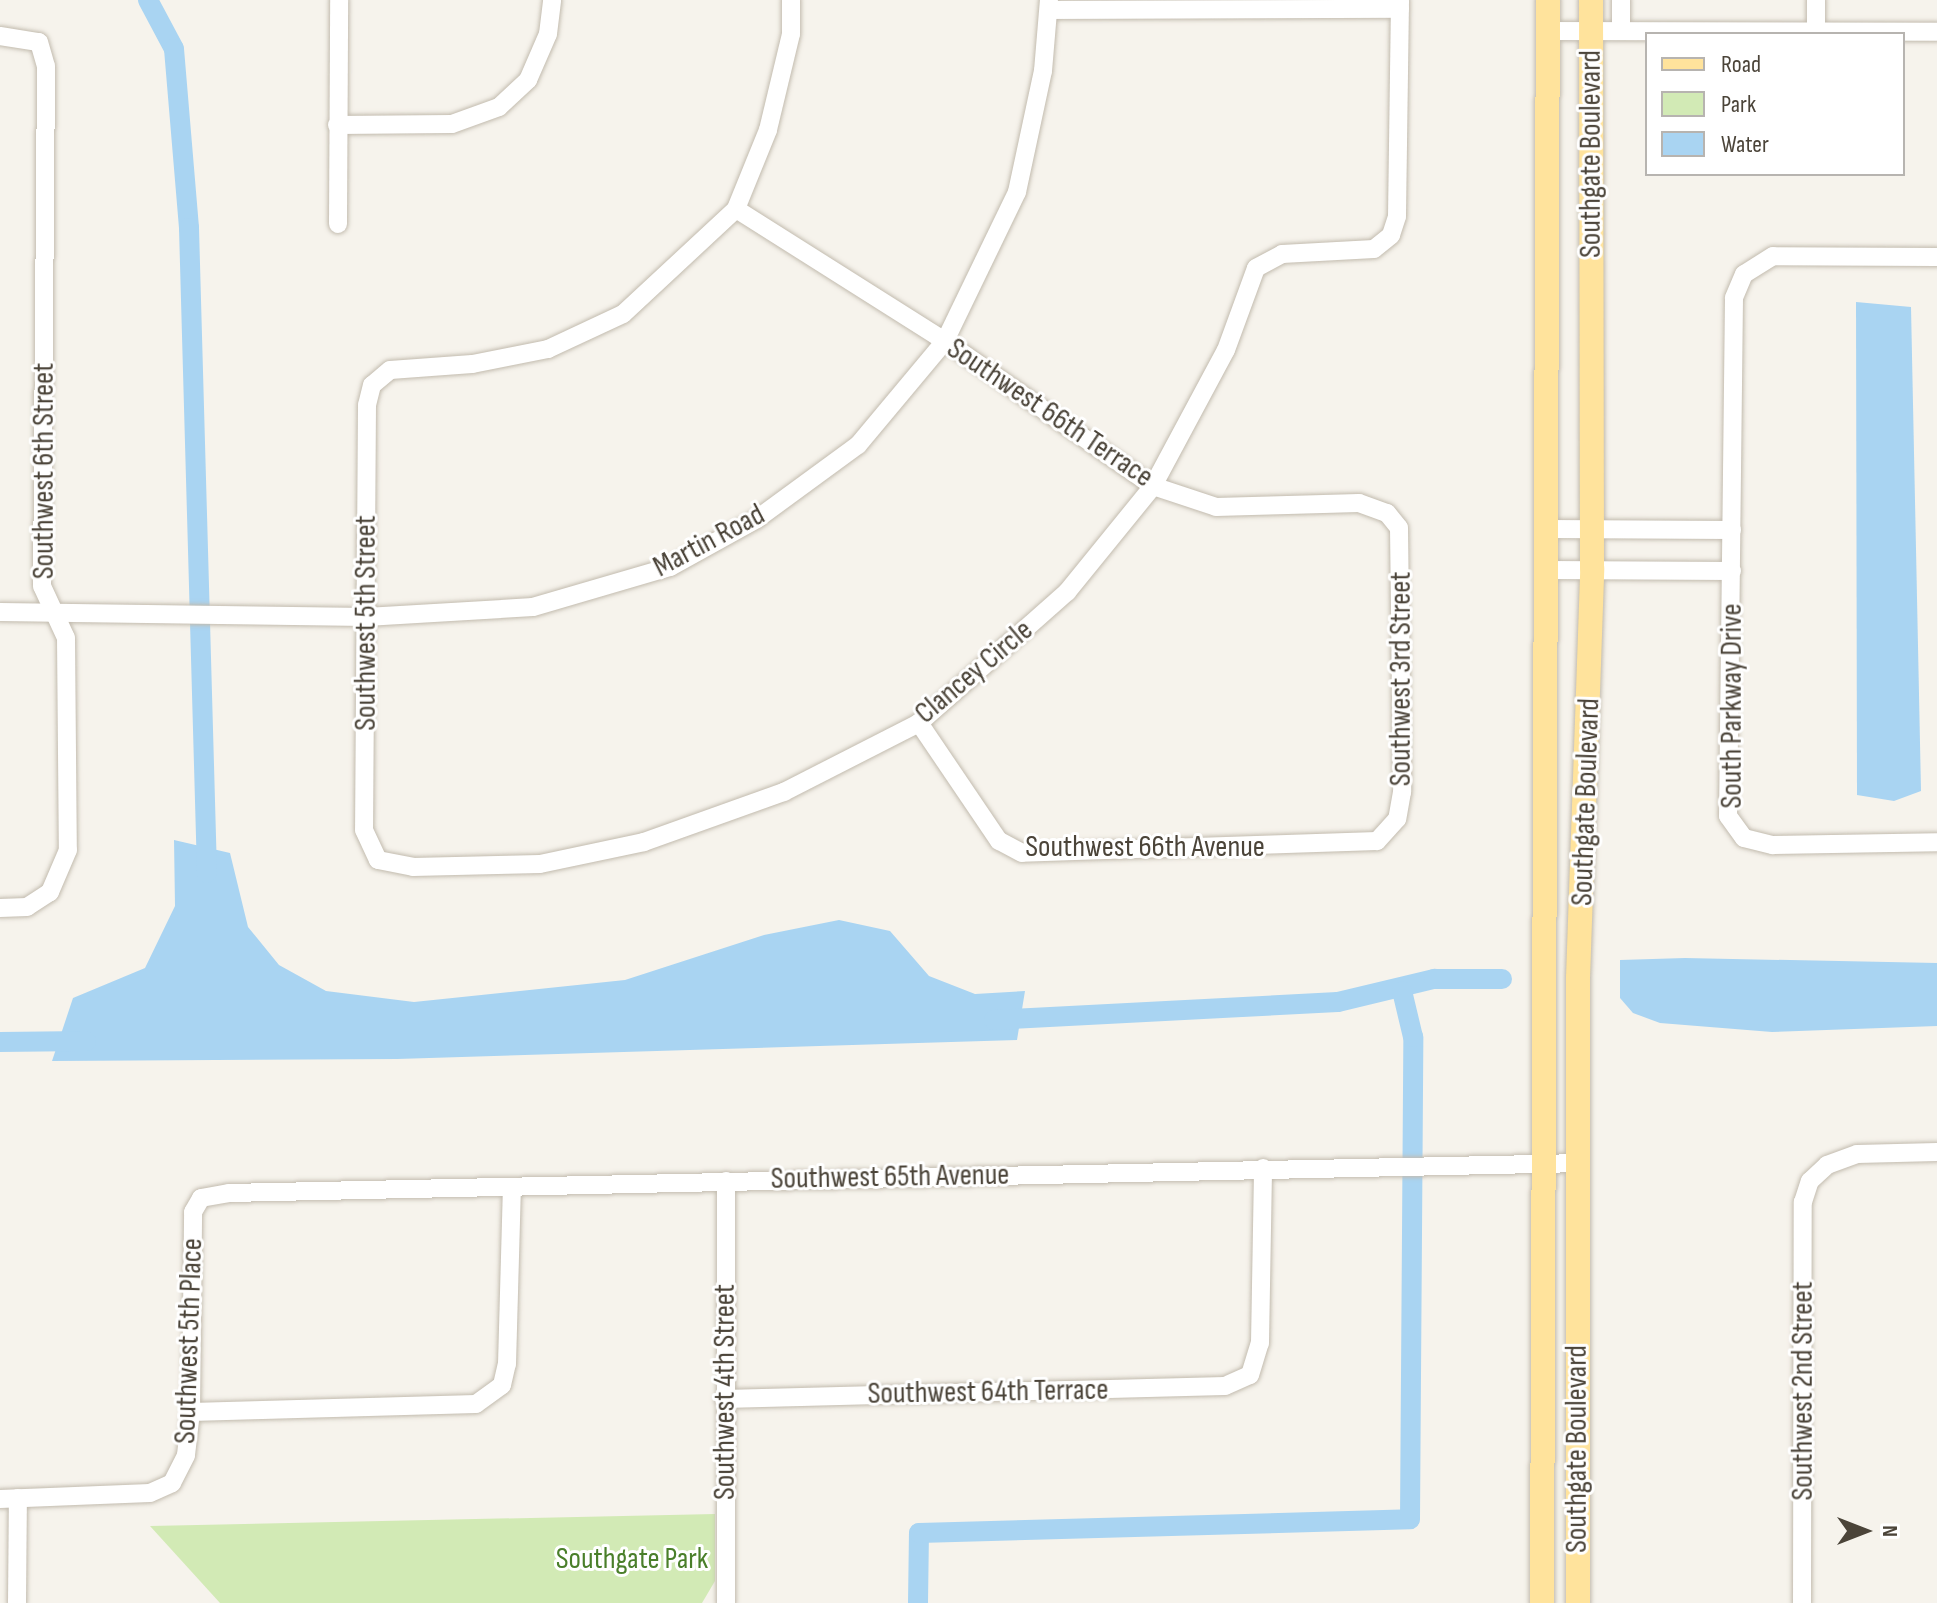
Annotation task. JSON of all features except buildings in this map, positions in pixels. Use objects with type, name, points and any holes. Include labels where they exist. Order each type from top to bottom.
[{"type":"main road","name":"Southgate Boulevard","points":[[1542,1603],[1548,0]]},
{"type":"main road","name":"Southgate Boulevard","points":[[1578,1603],[1578,978],[1592,568],[1591,0]]},
{"type":"street","points":[[338,224],[339,0]]},
{"type":"street","points":[[337,125],[452,124],[499,107],[528,80],[548,34],[552,0]]},
{"type":"street","points":[[736,209],[768,130],[791,34],[791,0]]},
{"type":"street","points":[[1621,0],[1621,31]]},
{"type":"street","points":[[1816,0],[1816,31]]},
{"type":"street","points":[[1049,5],[1400,5]]},
{"type":"street","name":"Martin Road","points":[[0,612],[366,617],[533,607],[670,567],[757,519],[858,445],[945,341],[1017,192],[1043,71],[1049,5]]},
{"type":"street","name":"Clancey Circle","points":[[378,860],[413,867],[540,864],[644,842],[784,792],[919,723],[1067,592],[1153,486],[1226,350],[1256,268],[1282,254],[1374,249],[1391,235],[1397,216],[1400,5]]},
{"type":"street","points":[[1548,31],[1937,32]]},
{"type":"street","name":"Southwest 6th Street","points":[[0,36],[39,42],[46,66],[42,586],[50,612],[66,638],[68,835],[68,850],[50,892],[27,907],[0,908]]},
{"type":"street","name":"Southwest 66th Terrace","points":[[736,209],[945,341],[1153,486],[1216,507],[1359,503],[1394,519]]},
{"type":"street","name":"Southwest 5th Street","points":[[378,860],[364,830],[367,405],[372,385],[390,370],[472,364],[548,349],[623,314],[736,209]]},
{"type":"street","name":"South Parkway Drive","points":[[1937,257],[1773,256],[1744,274],[1734,298],[1728,816],[1744,838],[1773,845],[1937,842]]},
{"type":"street","name":"Southwest 3rd Street","points":[[1384,836],[1397,819],[1402,792],[1402,541],[1394,519]]},
{"type":"street","points":[[1548,529],[1732,530]]},
{"type":"street","name":"South Parkway Drive","points":[[1548,570],[1732,571]]},
{"type":"street","name":"Southwest 66th Avenue","points":[[919,723],[999,841],[1022,853],[1346,846],[1367,844],[1384,836]]},
{"type":"street","name":"Southwest 2nd Street","points":[[1802,1603],[1803,1202],[1810,1181],[1827,1165],[1857,1154],[1937,1152]]},
{"type":"street","name":"Southwest 65th Avenue","points":[[201,1198],[229,1193],[1579,1163]]},
{"type":"street","name":"Southwest 64th Terrace","points":[[724,1399],[1225,1386],[1250,1375],[1260,1343],[1263,1168]]},
{"type":"street","name":"Southwest 4th Street","points":[[726,1181],[726,1603]]},
{"type":"street","points":[[191,1412],[476,1404],[502,1385],[512,1189]]},
{"type":"street","name":"Southwest 5th Place","points":[[9,1498],[150,1493],[172,1483],[186,1455],[191,1412],[193,1212],[201,1198]]},
{"type":"street","points":[[9,1498],[17,1603]]},
{"type":"green space","name":"Southgate Park","points":[[715,1514],[715,1581],[702,1603],[220,1603],[150,1526]]},
{"type":"water","points":[[1856,302],[1911,307],[1921,791],[1894,801],[1857,795]]},
{"type":"water","points":[[174,840],[230,853],[248,927],[279,965],[326,991],[414,1002],[625,980],[764,935],[839,920],[890,931],[929,976],[975,994],[1025,991],[1017,1040],[397,1059],[52,1061],[73,998],[145,968],[175,906]]},
{"type":"water","points":[[1685,958],[1937,963],[1937,1026],[1772,1032],[1660,1023],[1633,1013],[1620,998],[1620,960]]},
{"type":"waterway","points":[[148,0],[174,49],[189,228],[207,873]]},
{"type":"waterway","points":[[994,1020],[1338,1002],[1434,979],[1502,979]]},
{"type":"waterway","points":[[918,1603],[919,1533],[1410,1519],[1413,1037],[1402,991]]},
{"type":"waterway","points":[[0,1042],[86,1041]]}]
